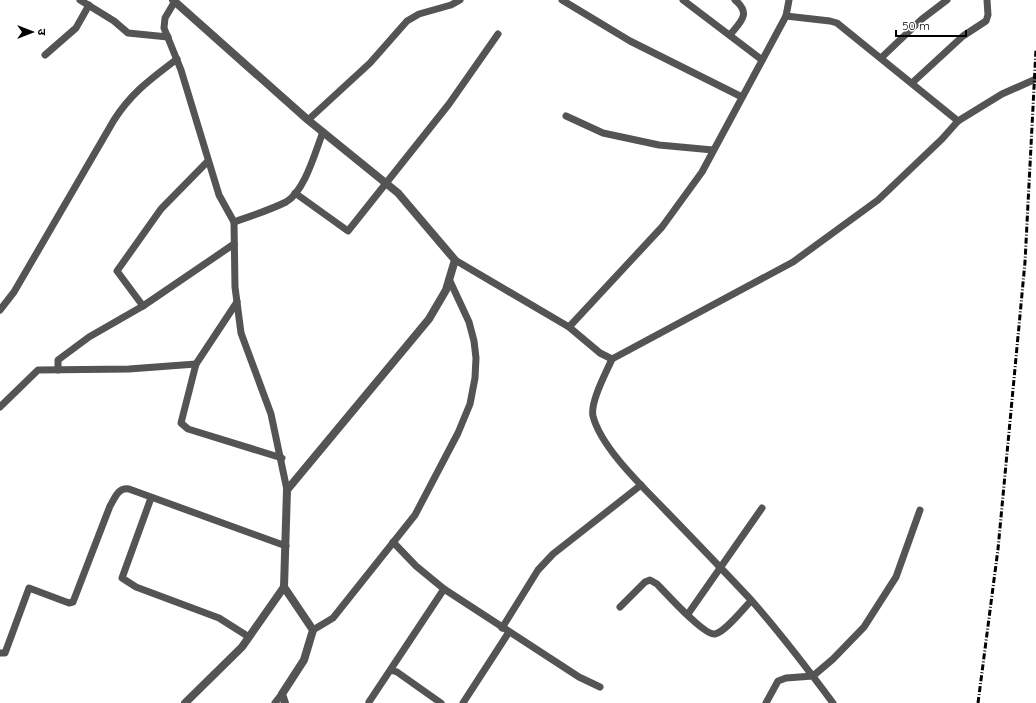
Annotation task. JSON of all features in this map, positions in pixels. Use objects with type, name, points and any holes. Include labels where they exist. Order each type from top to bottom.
[{"type":"street","points":[[80,0],[114,21],[128,33],[168,37]]},
{"type":"street","points":[[308,120],[370,63],[407,20],[418,14],[451,5],[460,0]]},
{"type":"street","points":[[562,0],[630,41],[742,97]]},
{"type":"street","points":[[683,0],[762,60]]},
{"type":"street","points":[[730,35],[744,16],[745,12],[742,6],[735,0]]},
{"type":"street","points":[[569,327],[662,228],[702,172],[786,16],[789,0]]},
{"type":"street","points":[[881,58],[922,19],[947,0]]},
{"type":"street","points":[[912,83],[963,36],[986,21],[988,15],[987,0]]},
{"type":"street","points":[[185,703],[242,647],[284,587],[287,490],[282,458],[271,414],[241,333],[235,287],[234,222],[219,195],[177,59],[164,25],[174,1],[322,132],[398,193],[455,260],[569,327],[600,353],[612,359]]},
{"type":"street","points":[[45,55],[76,28],[89,5]]},
{"type":"street","points":[[786,16],[837,23],[958,121]]},
{"type":"street","points":[[295,193],[348,230],[387,184],[449,104],[498,34]]},
{"type":"street","points":[[0,310],[14,292],[127,100],[139,88],[177,59]]},
{"type":"street","points":[[833,703],[786,641],[752,601],[641,485],[616,456],[604,439],[593,416],[596,397],[612,359],[793,262],[878,200],[958,121],[1002,94],[1036,79]]},
{"type":"street","points":[[566,116],[603,133],[659,145],[713,150]]},
{"type":"street","points":[[234,222],[287,201],[295,193],[301,185],[322,132]]},
{"type":"street","points":[[143,306],[117,271],[161,209],[208,162]]},
{"type":"street","points":[[58,370],[58,360],[89,338],[143,306],[234,244]]},
{"type":"street","points":[[287,490],[429,320],[446,290],[455,260]]},
{"type":"street","points":[[275,703],[304,660],[312,630],[333,618],[415,515],[458,434],[471,398],[475,378],[476,358],[474,341],[469,322],[449,279]]},
{"type":"street","points":[[237,302],[196,364],[181,423],[188,429],[282,458]]},
{"type":"street","points":[[0,407],[38,370],[129,369],[196,364]]},
{"type":"street","points":[[463,703],[538,570],[553,554],[641,485]]},
{"type":"street","points":[[0,653],[4,654],[6,652],[29,588],[72,602],[110,506],[120,490],[129,489],[286,546]]},
{"type":"street","points":[[151,498],[122,578],[136,587],[219,618],[249,637]]},
{"type":"street","points":[[688,614],[762,508]]},
{"type":"street","points":[[766,703],[776,684],[781,679],[813,676],[833,659],[864,627],[896,577],[920,510]]},
{"type":"street","points":[[393,542],[416,566],[444,589],[579,677],[600,687]]},
{"type":"street","points":[[620,607],[645,582],[650,580],[657,584],[706,631],[715,634],[722,630],[752,601]]},
{"type":"street","points":[[284,587],[312,630]]},
{"type":"street","points":[[369,702],[444,589]]},
{"type":"street","points":[[391,670],[397,672],[441,703]]},
{"type":"street","points":[[282,694],[285,703]]},
{"type":"railway","points":[[978,703],[998,549],[1025,262],[1036,49]]}]
